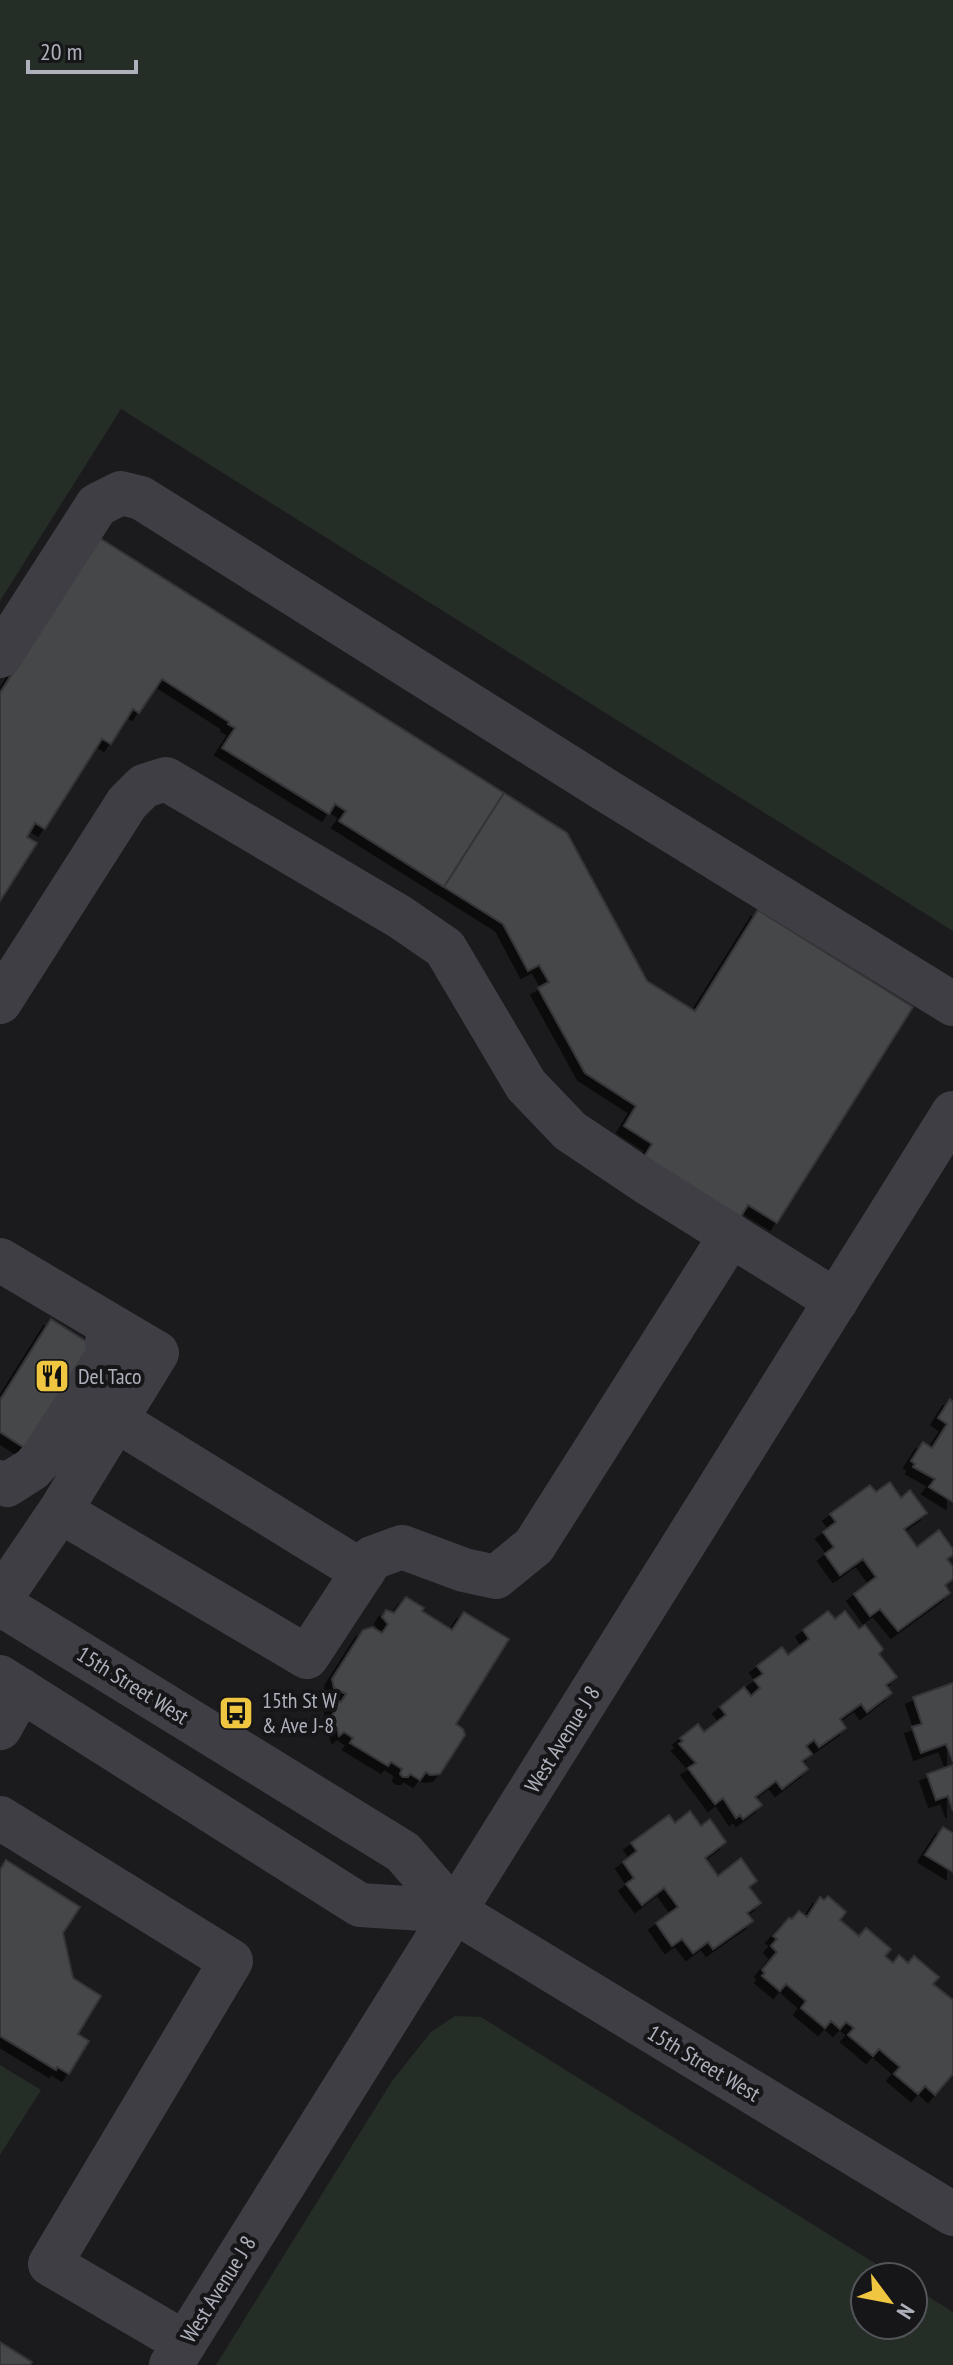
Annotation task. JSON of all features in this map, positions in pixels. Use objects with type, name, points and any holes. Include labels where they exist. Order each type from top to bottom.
[{"type":"street","points":[[0,656],[97,505],[121,493],[141,498],[953,1004]]},
{"type":"street","points":[[0,1002],[127,803],[144,786],[166,779],[400,917],[445,948],[526,1085],[570,1131],[836,1301]]},
{"type":"street","name":"West Avenue J 8","points":[[178,2354],[953,1113]]},
{"type":"street","points":[[60,1511],[307,1657],[372,1558],[402,1547],[464,1570],[496,1577],[534,1546],[731,1235]]},
{"type":"street","points":[[0,1260],[157,1353],[60,1511],[0,1601]]},
{"type":"street","points":[[0,1482],[7,1485],[32,1469],[43,1457],[110,1352],[107,1343],[116,1329]]},
{"type":"street","points":[[116,1420],[363,1572]]},
{"type":"street","name":"15th Street West","points":[[0,1601],[403,1852],[454,1911],[953,2214]]},
{"type":"street","points":[[0,1728],[10,1684]]},
{"type":"street","name":"15th Street West","points":[[10,1684],[360,1905],[454,1911]]},
{"type":"street","points":[[0,1818],[231,1961],[50,2264],[178,2354]]},
{"type":"shaded area","points":[[0,0],[953,0],[953,931],[121,409],[0,601]]},
{"type":"shaded area","points":[[455,2016],[481,2017],[871,2261],[849,2261],[849,2341],[929,2341],[929,2297],[953,2312],[953,2365],[216,2365],[392,2081],[431,2032]]},
{"type":"shaded area","points":[[0,2065],[41,2090],[0,2155]]},
{"type":"building","points":[[98,537],[504,793],[444,887],[339,821],[346,811],[335,804],[329,814],[222,748],[235,728],[162,679],[139,713],[133,709],[111,744],[102,739],[45,829],[35,823],[27,837],[37,843],[0,901],[0,693]]},
{"type":"building","points":[[504,793],[567,833],[647,981],[695,1011],[758,910],[913,1007],[777,1223],[748,1205],[740,1218],[644,1157],[652,1144],[624,1126],[636,1106],[585,1073],[538,988],[549,982],[539,965],[528,971],[503,924],[444,887]]},
{"type":"building","name":"Del Taco","points":[[51,1319],[103,1352],[37,1456],[0,1432],[0,1400]]},
{"type":"building","points":[[950,1399],[953,1402],[953,1502],[929,1487],[935,1479],[913,1467],[915,1464],[911,1461],[923,1442],[932,1448],[947,1424],[938,1418]]},
{"type":"building","points":[[890,1482],[901,1498],[910,1490],[927,1513],[904,1529],[917,1547],[939,1530],[953,1549],[953,1555],[947,1559],[953,1567],[953,1579],[945,1585],[950,1593],[898,1631],[880,1609],[870,1616],[854,1594],[876,1577],[863,1559],[840,1575],[825,1554],[834,1547],[823,1532],[836,1522],[830,1514],[870,1485],[876,1492]]},
{"type":"building","points":[[406,1597],[452,1630],[464,1612],[509,1639],[456,1724],[465,1735],[440,1774],[430,1775],[426,1772],[420,1780],[410,1774],[403,1777],[400,1774],[402,1769],[391,1762],[388,1766],[350,1743],[353,1738],[344,1732],[339,1736],[337,1728],[327,1722],[335,1711],[332,1703],[337,1700],[341,1702],[346,1694],[334,1688],[332,1679],[363,1630],[372,1627],[382,1633],[388,1624],[382,1617],[386,1610],[394,1613]]},
{"type":"building","points":[[828,1611],[835,1619],[845,1611],[859,1629],[865,1625],[883,1649],[879,1654],[897,1677],[886,1685],[892,1693],[867,1712],[861,1704],[840,1719],[846,1728],[819,1747],[814,1740],[806,1746],[812,1754],[802,1761],[808,1769],[782,1789],[776,1781],[755,1797],[762,1805],[743,1819],[740,1815],[736,1818],[723,1798],[715,1804],[688,1768],[696,1763],[679,1744],[683,1741],[680,1738],[698,1724],[704,1732],[726,1715],[720,1707],[744,1687],[751,1696],[760,1688],[754,1680],[763,1674],[757,1666],[782,1647],[788,1655],[809,1639],[803,1630]]},
{"type":"building","points":[[953,1683],[953,1762],[946,1744],[921,1753],[912,1727],[922,1724],[913,1697]]},
{"type":"building","points":[[953,1765],[953,1811],[948,1796],[936,1800],[927,1774]]},
{"type":"building","points":[[690,1811],[701,1826],[710,1819],[726,1842],[705,1858],[718,1876],[741,1858],[757,1881],[749,1887],[761,1903],[747,1913],[753,1921],[713,1949],[708,1942],[693,1953],[682,1939],[672,1946],[656,1923],[678,1907],[664,1888],[642,1905],[626,1884],[634,1878],[623,1862],[637,1851],[631,1843],[669,1815],[675,1823]]},
{"type":"building","points":[[943,1827],[953,1833],[953,1872],[925,1855]]},
{"type":"building","points":[[6,1860],[80,1907],[63,1933],[73,1978],[101,1996],[78,2034],[89,2041],[69,2074],[57,2067],[56,2070],[0,2036],[0,1870]]},
{"type":"building","points":[[828,1896],[846,1912],[840,1920],[859,1936],[866,1928],[891,1949],[885,1956],[893,1963],[899,1955],[908,1963],[914,1956],[939,1977],[933,1984],[953,2000],[953,2074],[935,2095],[925,2086],[918,2094],[894,2074],[900,2067],[879,2049],[873,2056],[848,2035],[854,2028],[846,2022],[840,2029],[831,2021],[825,2028],[801,2008],[806,2001],[786,1984],[780,1991],[762,1976],[765,1973],[762,1970],[777,1952],[771,1946],[777,1939],[773,1936],[789,1918],[792,1919],[799,1911],[807,1917],[820,1897],[824,1900]]},
{"type":"building","points":[[0,2342],[32,2362],[30,2365],[0,2365]]},
{"type":"place","name":"Del Taco","points":[[52,1376]]},
{"type":"place","name":"15th St W & Ave J-8","points":[[236,1713]]}]
